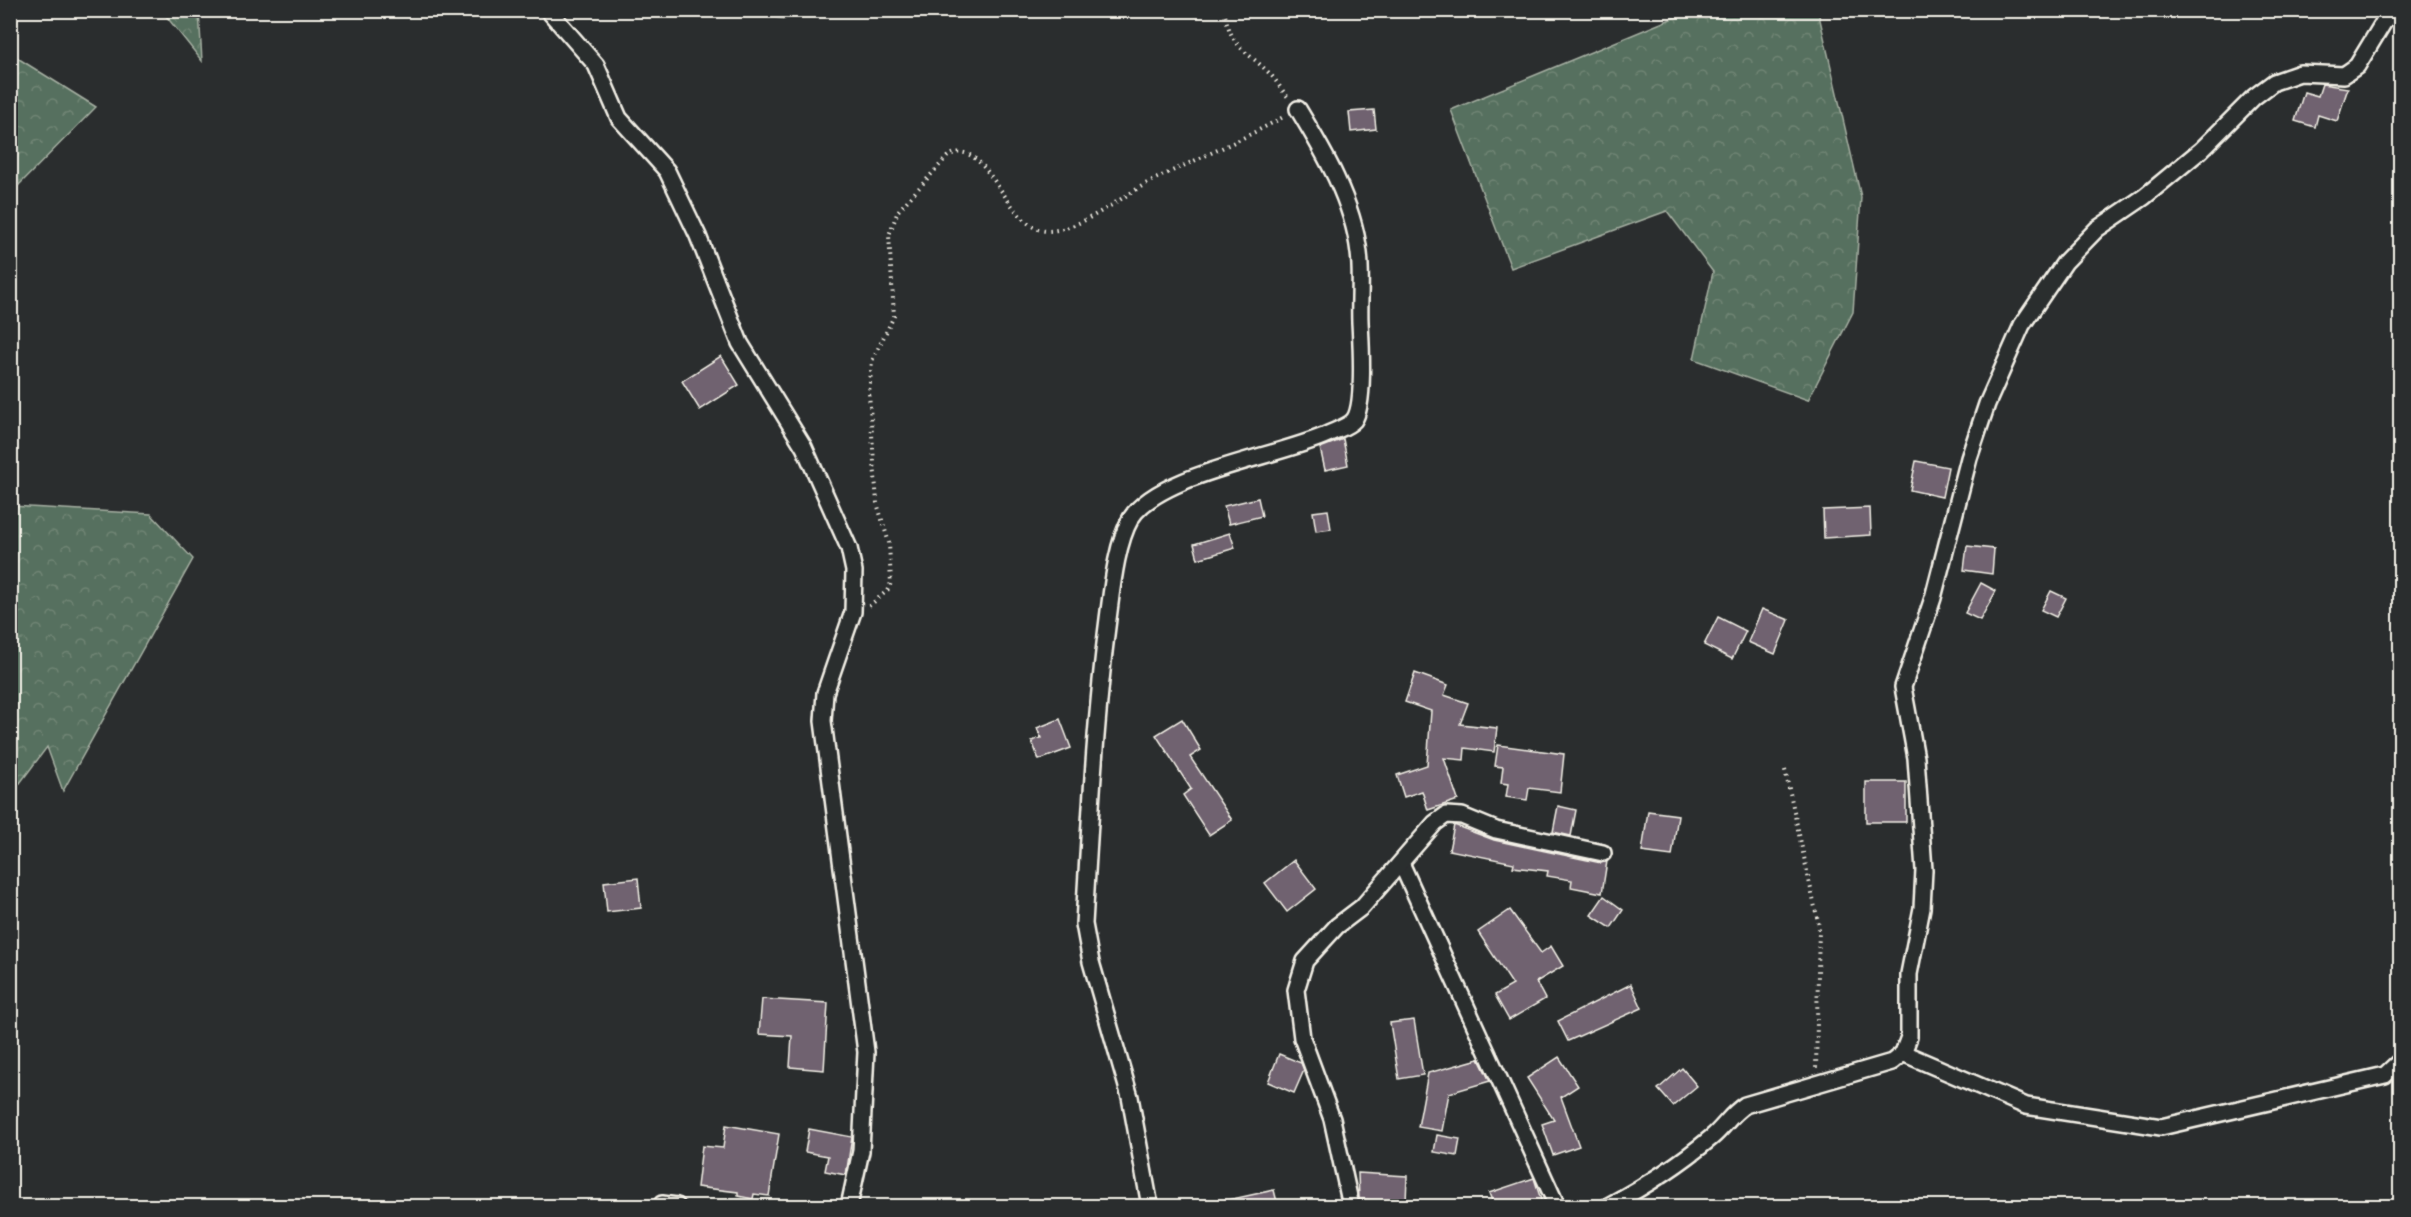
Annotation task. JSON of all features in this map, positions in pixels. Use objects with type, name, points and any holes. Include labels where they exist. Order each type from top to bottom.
[{"type":"street","points":[[548,10],[596,65],[619,118],[667,171],[681,198],[740,343],[804,447],[849,548],[854,571],[853,612],[825,693],[823,721],[866,1052],[861,1151],[849,1206]]},
{"type":"street","points":[[1608,1206],[1645,1186],[1703,1144],[1715,1135],[1731,1114],[1745,1105],[1892,1062],[1903,1053],[1909,1037],[1909,974],[1922,908],[1924,870],[1916,758],[1903,687],[1933,598],[1969,458],[1987,404],[2022,325],[2065,262],[2097,229],[2144,197],[2201,150],[2254,97],[2274,82],[2300,73],[2344,75],[2358,66],[2391,10]]},
{"type":"street","points":[[1150,1206],[1130,1097],[1092,962],[1084,924],[1100,680],[1111,598],[1126,529],[1140,508],[1169,489],[1201,475],[1310,442],[1347,425],[1357,413],[1362,346],[1359,254],[1356,234],[1329,161],[1298,109]]},
{"type":"street","points":[[1351,1206],[1332,1119],[1302,1038],[1296,990],[1305,961],[1338,926],[1362,907],[1435,823],[1446,815],[1453,814],[1496,830],[1603,853]]},
{"type":"street","points":[[1401,863],[1557,1206]]},
{"type":"street","points":[[1903,1053],[2026,1106],[2161,1127],[2385,1075],[2400,1061]]},
{"type":"street","points":[[662,1204],[677,1206]]},
{"type":"path","points":[[853,612],[878,600],[891,583],[889,543],[877,503],[869,393],[872,361],[894,316],[889,235],[892,222],[903,205],[947,157],[954,152],[965,152],[984,166],[1018,214],[1028,224],[1038,230],[1061,229],[1079,223],[1150,181],[1256,132],[1298,109],[1270,74],[1233,41],[1224,10]]},
{"type":"path","points":[[1785,770],[1819,926],[1819,1034],[1815,1084]]},
{"type":"green space","points":[[786,10],[785,19],[736,11]]},
{"type":"green space","points":[[162,11],[199,11],[202,61]]},
{"type":"green space","points":[[1690,11],[1818,11],[1861,197],[1853,312],[1808,400],[1694,359],[1713,272],[1667,211],[1511,268],[1451,110]]},
{"type":"green space","points":[[11,54],[96,107],[10,193]]},
{"type":"green space","points":[[11,506],[151,514],[193,559],[63,791],[47,747],[11,795]]},
{"type":"building","points":[[2322,84],[2348,88],[2337,121],[2318,115],[2315,127],[2295,121],[2304,92],[2318,96]]},
{"type":"building","points":[[1374,110],[1376,129],[1351,132],[1349,112]]},
{"type":"building","points":[[721,356],[739,385],[700,410],[682,381]]},
{"type":"building","points":[[1343,439],[1348,465],[1325,470],[1320,448]]},
{"type":"building","points":[[1916,461],[1948,467],[1942,497],[1910,490]]},
{"type":"building","points":[[1258,498],[1262,516],[1229,524],[1224,506]]},
{"type":"building","points":[[1870,508],[1871,535],[1824,538],[1823,510]]},
{"type":"building","points":[[1328,510],[1331,529],[1316,531],[1313,512]]},
{"type":"building","points":[[1230,533],[1235,548],[1198,559],[1194,544]]},
{"type":"building","points":[[1967,546],[1994,549],[1992,574],[1964,570]]},
{"type":"building","points":[[1981,583],[1996,591],[1980,620],[1965,613]]},
{"type":"building","points":[[2051,591],[2066,598],[2056,617],[2041,610]]},
{"type":"building","points":[[1762,609],[1789,620],[1775,654],[1748,642]]},
{"type":"building","points":[[1718,617],[1746,631],[1732,659],[1704,645]]},
{"type":"building","points":[[1415,673],[1448,685],[1444,695],[1468,703],[1460,724],[1497,728],[1494,752],[1465,748],[1464,760],[1444,758],[1458,800],[1428,810],[1422,791],[1404,797],[1397,775],[1427,765],[1431,711],[1405,702]]},
{"type":"building","points":[[1060,719],[1071,748],[1039,760],[1032,741],[1041,738],[1037,728]]},
{"type":"building","points":[[1182,719],[1201,750],[1190,757],[1232,820],[1209,835],[1183,795],[1191,789],[1156,735]]},
{"type":"building","points":[[1498,745],[1564,754],[1560,792],[1529,788],[1527,800],[1506,797],[1508,784],[1501,783],[1503,767],[1495,766]]},
{"type":"building","points":[[1866,782],[1906,782],[1906,822],[1866,822]]},
{"type":"building","points":[[1558,806],[1576,810],[1571,836],[1553,832]]},
{"type":"building","points":[[1648,811],[1678,815],[1672,856],[1642,852]]},
{"type":"building","points":[[1454,825],[1494,840],[1601,863],[1607,861],[1602,893],[1571,887],[1572,880],[1547,876],[1548,871],[1513,867],[1514,863],[1449,850]]},
{"type":"building","points":[[1294,860],[1316,889],[1287,912],[1265,883]]},
{"type":"building","points":[[638,878],[641,908],[607,912],[604,882]]},
{"type":"building","points":[[1604,896],[1623,910],[1611,928],[1591,915]]},
{"type":"building","points":[[1510,910],[1541,953],[1551,946],[1563,966],[1536,982],[1545,999],[1509,1020],[1495,995],[1513,985],[1478,932]]},
{"type":"building","points":[[1631,984],[1642,1008],[1568,1041],[1558,1021]]},
{"type":"building","points":[[762,999],[828,1003],[824,1070],[790,1067],[792,1036],[759,1034]]},
{"type":"building","points":[[1414,1020],[1423,1075],[1399,1079],[1390,1023]]},
{"type":"building","points":[[1279,1054],[1301,1063],[1304,1070],[1294,1093],[1268,1082]]},
{"type":"building","points":[[1559,1057],[1578,1086],[1561,1097],[1579,1146],[1553,1155],[1542,1124],[1554,1120],[1527,1078]]},
{"type":"building","points":[[1479,1059],[1490,1081],[1449,1093],[1442,1131],[1418,1127],[1428,1073]]},
{"type":"building","points":[[1682,1068],[1697,1086],[1673,1106],[1658,1089]]},
{"type":"building","points":[[726,1125],[779,1134],[769,1196],[754,1194],[753,1199],[738,1196],[738,1192],[697,1187],[702,1146],[723,1148]]},
{"type":"building","points":[[809,1129],[852,1137],[846,1175],[825,1171],[828,1156],[805,1152]]},
{"type":"building","points":[[1437,1135],[1460,1139],[1457,1156],[1434,1152]]},
{"type":"building","points":[[1358,1173],[1407,1176],[1406,1202],[1359,1199]]},
{"type":"building","points":[[1534,1178],[1543,1206],[1494,1206],[1489,1193]]},
{"type":"building","points":[[1274,1190],[1278,1206],[1229,1206],[1228,1200]]}]
